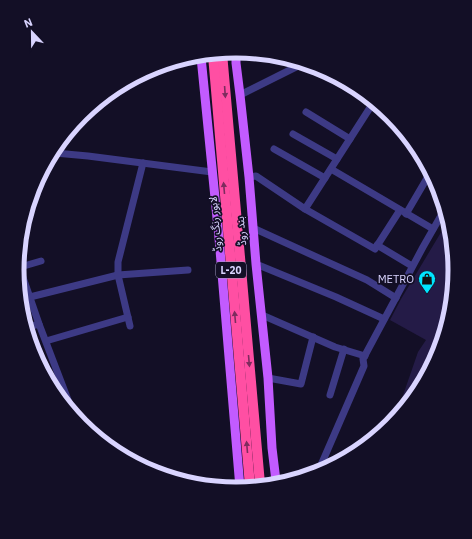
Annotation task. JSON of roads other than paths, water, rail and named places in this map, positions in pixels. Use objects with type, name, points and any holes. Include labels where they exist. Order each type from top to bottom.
[{"type":"highway","name":"لاہور رنگ روڈ","points":[[222,58],[260,480]]},
{"type":"highway","name":"لاہور رنگ روڈ","points":[[213,59],[250,481]]},
{"type":"main road","name":"بند روڈ","points":[[236,58],[249,176],[276,477]]},
{"type":"main road","name":"بند روڈ","points":[[201,61],[219,238],[238,482]]},
{"type":"street","points":[[240,95],[297,67]]},
{"type":"street","points":[[305,209],[371,106]]},
{"type":"street","points":[[306,112],[350,139]]},
{"type":"street","points":[[293,134],[337,159]]},
{"type":"street","points":[[274,149],[325,178]]},
{"type":"street","points":[[59,153],[212,172]]},
{"type":"street","points":[[130,326],[118,276],[118,262],[142,163]]},
{"type":"street","points":[[331,169],[433,229]]},
{"type":"street","points":[[249,176],[256,176],[305,209],[375,249],[427,178]]},
{"type":"street","points":[[322,463],[364,366],[363,359],[412,266],[441,216]]},
{"type":"street","points":[[253,228],[367,280],[396,298]]},
{"type":"street","points":[[377,245],[412,266]]},
{"type":"street","points":[[24,265],[41,261]]},
{"type":"street","points":[[256,264],[336,297],[384,319]]},
{"type":"street","points":[[30,298],[118,276],[188,270]]},
{"type":"street","points":[[24,282],[68,399]]},
{"type":"street","points":[[262,315],[335,347],[365,356]]},
{"type":"street","points":[[46,341],[128,317]]},
{"type":"street","points":[[31,325],[39,324]]},
{"type":"street","points":[[268,378],[301,384],[313,337]]},
{"type":"street","points":[[330,394],[344,349]]},
{"type":"street","points":[[55,379],[60,377]]},
{"type":"place","name":"METRO","points":[[427,294]]}]
